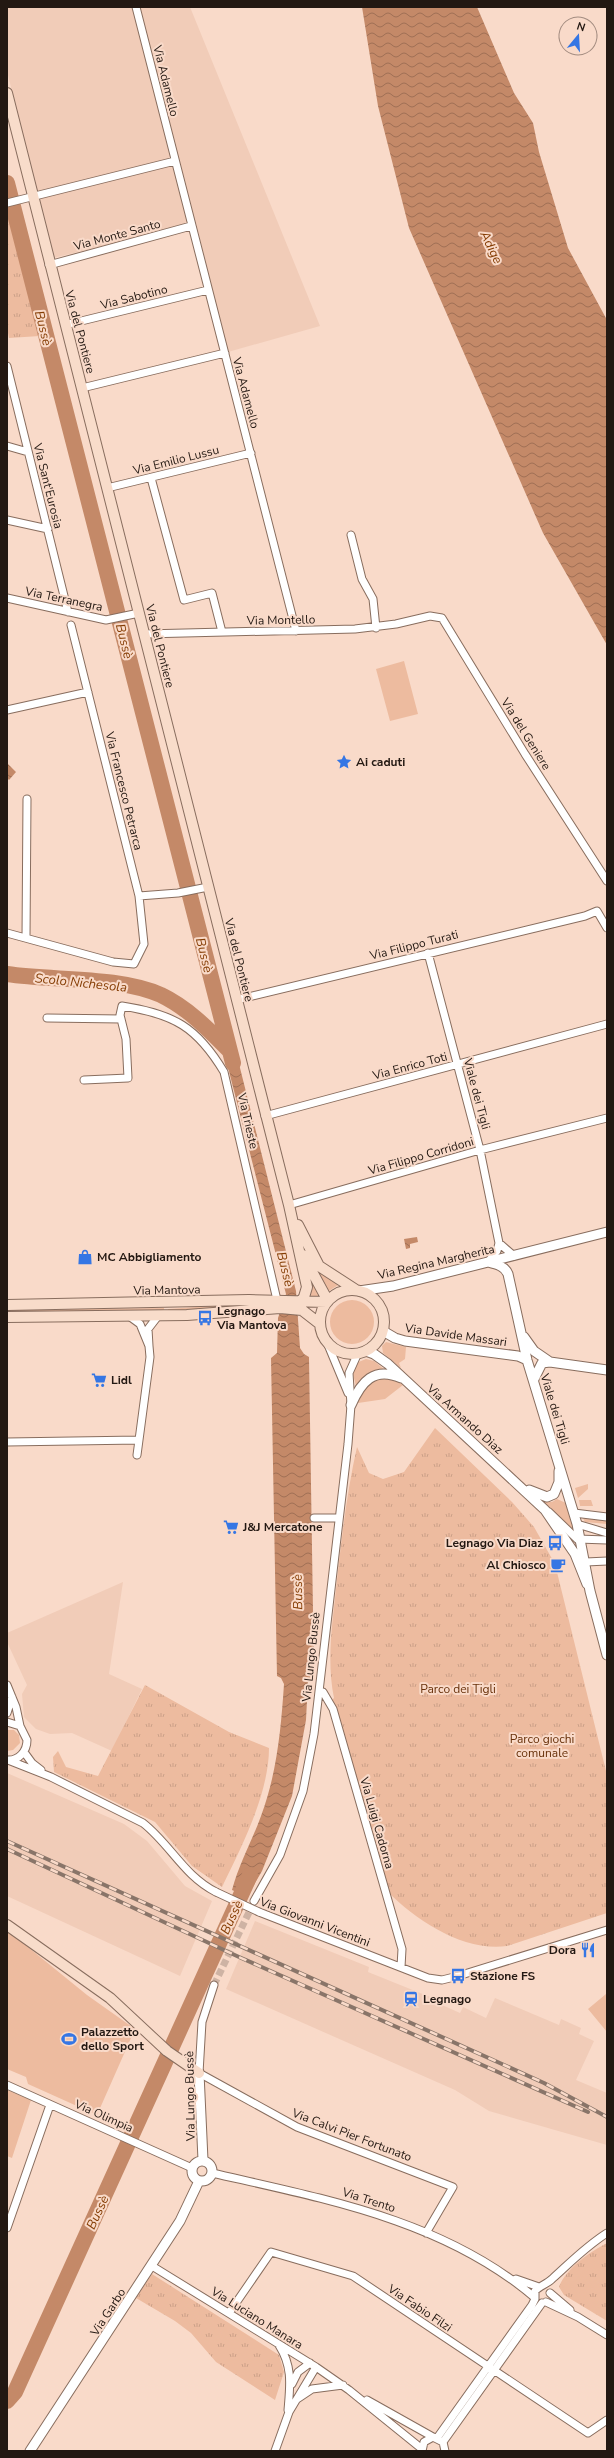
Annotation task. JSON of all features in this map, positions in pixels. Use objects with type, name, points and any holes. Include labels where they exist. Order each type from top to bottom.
[{"type":"main road","name":"Via del Pontiere","points":[[7,93],[30,198],[50,265],[107,488],[135,614],[144,634],[203,888],[236,1000],[289,1205],[307,1287],[301,1306]]},
{"type":"main road","name":"Via del Pontiere","points":[[289,1205],[319,1266],[358,1291]]},
{"type":"main road","name":"Via del Pontiere","points":[[297,1240],[328,1302]]},
{"type":"main road","points":[[301,1306],[320,1324],[326,1340],[338,1350],[362,1352],[378,1341],[383,1331],[384,1321],[378,1303],[371,1296],[358,1291],[338,1293],[328,1302],[321,1316],[320,1324]]},
{"type":"main road","name":"Via Mantova","points":[[7,1305],[280,1303],[301,1306],[328,1302]]},
{"type":"main road","name":"Via Mantova","points":[[7,1317],[158,1316],[280,1303]]},
{"type":"main road","points":[[7,1925],[110,1998],[181,2062],[199,2073]]},
{"type":"street","name":"Via Adamello","points":[[136,7],[296,631]]},
{"type":"street","points":[[7,203],[175,160]]},
{"type":"street","name":"Via Monte Santo","points":[[50,265],[191,226]]},
{"type":"street","name":"Via Sabotino","points":[[65,325],[208,290]]},
{"type":"street","points":[[82,388],[225,353]]},
{"type":"street","name":"Via Sant'Eurosia","points":[[7,366],[68,612]]},
{"type":"street","points":[[7,446],[28,452]]},
{"type":"street","name":"Via Emilio Lussu","points":[[107,488],[251,453]]},
{"type":"street","points":[[151,478],[184,600],[212,593],[222,632]]},
{"type":"street","points":[[7,520],[48,529]]},
{"type":"street","points":[[351,535],[362,579],[374,599],[376,628]]},
{"type":"street","name":"Via Terranegra","points":[[7,598],[109,620],[135,614]]},
{"type":"street","name":"Via del Geniere","points":[[418,619],[435,616],[445,621],[525,754],[607,881]]},
{"type":"street","name":"Via Montello","points":[[144,634],[376,628],[418,619]]},
{"type":"street","name":"Via Francesco Petrarca","points":[[7,933],[113,962],[134,964],[144,944],[139,896],[71,626]]},
{"type":"street","points":[[7,710],[88,692]]},
{"type":"street","points":[[26,938],[27,799]]},
{"type":"street","points":[[139,896],[178,893],[203,888]]},
{"type":"street","name":"Via Filippo Turati","points":[[236,1000],[585,916],[596,911],[607,928]]},
{"type":"street","name":"Viale dei Tigli","points":[[428,953],[480,1150],[500,1243]]},
{"type":"street","name":"Via Trieste","points":[[121,1019],[122,1006],[150,1011],[183,1024],[210,1048],[224,1072],[280,1303]]},
{"type":"street","points":[[47,1018],[121,1019],[126,1039],[128,1078],[84,1080]]},
{"type":"street","name":"Via Enrico Toti","points":[[266,1116],[607,1024]]},
{"type":"street","name":"Via Filippo Corridoni","points":[[289,1205],[480,1150],[607,1118]]},
{"type":"street","name":"Via Regina Margherita","points":[[358,1291],[393,1286],[607,1232]]},
{"type":"street","points":[[506,1270],[488,1262],[497,1252],[500,1243],[516,1255]]},
{"type":"street","name":"Via Regina Margherita","points":[[506,1270],[508,1264],[516,1255]]},
{"type":"street","name":"Viale dei Tigli","points":[[506,1270],[527,1360],[534,1379],[581,1539],[590,1592],[607,1655]]},
{"type":"street","points":[[129,1316],[140,1324],[148,1346],[150,1357],[137,1455]]},
{"type":"street","points":[[148,1346],[148,1330],[158,1316]]},
{"type":"street","name":"Via Davide Massari","points":[[383,1331],[395,1338],[405,1341],[518,1356],[527,1360]]},
{"type":"street","name":"Via Davide Massari","points":[[520,1332],[534,1351],[550,1362],[607,1370]]},
{"type":"street","name":"Via Lungo Bussè","points":[[326,1340],[341,1372],[351,1405]]},
{"type":"street","name":"Via Lungo Bussè","points":[[254,1901],[280,1855],[303,1791],[314,1734],[351,1405],[349,1373],[362,1352]]},
{"type":"street","name":"Via Armando Diaz","points":[[362,1352],[381,1359],[453,1426],[524,1488],[573,1536],[581,1539]]},
{"type":"street","points":[[534,1379],[542,1363],[550,1362]]},
{"type":"street","points":[[351,1405],[360,1386],[371,1377],[387,1374],[404,1379]]},
{"type":"street","points":[[7,1442],[139,1440]]},
{"type":"street","name":"Viale dei Tigli","points":[[524,1488],[547,1497],[554,1494],[558,1482],[557,1458]]},
{"type":"street","name":"Via Armando Diaz","points":[[545,1510],[569,1544],[590,1592]]},
{"type":"street","points":[[574,1513],[607,1517]]},
{"type":"street","points":[[314,1518],[338,1518]]},
{"type":"street","points":[[577,1524],[607,1533]]},
{"type":"street","points":[[581,1539],[607,1540]]},
{"type":"street","points":[[586,1562],[607,1561]]},
{"type":"street","points":[[7,1685],[20,1726],[27,1740],[24,1752]]},
{"type":"street","name":"Via Luigi Cadorna","points":[[319,1692],[323,1692],[328,1698],[332,1709],[402,1949],[401,1967]]},
{"type":"street","points":[[7,1713],[12,1697]]},
{"type":"street","points":[[7,1722],[20,1726]]},
{"type":"street","name":"Via Giovanni Vicentini","points":[[7,1760],[20,1756],[24,1752],[32,1763],[51,1777]]},
{"type":"street","name":"Via Giovanni Vicentini","points":[[7,1760],[51,1777],[143,1823],[154,1832],[191,1876],[216,1892],[259,1912],[428,1978],[442,1980],[607,1930]]},
{"type":"street","name":"Via Lungo Bussè","points":[[203,2160],[199,2073],[203,2017],[214,1985]]},
{"type":"street","name":"Via Calvi Pier Fortunato","points":[[199,2073],[297,2127],[453,2187],[426,2233]]},
{"type":"street","name":"Via Olimpia","points":[[7,2085],[192,2168]]},
{"type":"street","points":[[7,2228],[50,2105]]},
{"type":"street","points":[[203,2160],[211,2165],[212,2173],[207,2180],[199,2181],[193,2177],[192,2168],[198,2161],[203,2160]]},
{"type":"street","name":"Via Trento","points":[[212,2173],[290,2189],[355,2206],[426,2233],[474,2255],[509,2276],[539,2300],[578,2317]]},
{"type":"street","name":"Via Garbo","points":[[30,2451],[152,2266],[180,2221],[199,2181]]},
{"type":"street","points":[[539,2300],[535,2291],[560,2273],[580,2252],[607,2233]]},
{"type":"street","name":"Via Fabio Filzi","points":[[229,2313],[271,2252],[353,2276],[588,2433],[607,2420]]},
{"type":"street","name":"Via Luciano Manara","points":[[152,2266],[278,2343],[343,2385],[422,2450]]},
{"type":"street","points":[[422,2450],[424,2442],[442,2444],[491,2369],[539,2300],[550,2293],[560,2273]]},
{"type":"street","name":"Via Trento","points":[[509,2276],[541,2287]]},
{"type":"street","points":[[541,2287],[578,2317],[607,2335]]},
{"type":"street","points":[[278,2343],[287,2357],[291,2373],[288,2414]]},
{"type":"street","points":[[290,2388],[298,2372],[313,2365]]},
{"type":"street","points":[[274,2451],[288,2414],[313,2365]]},
{"type":"street","points":[[296,2400],[312,2389],[343,2385]]},
{"type":"street","name":"Via Luciano Manara","points":[[350,2390],[442,2444]]},
{"type":"shaded area","points":[[7,7],[190,7],[320,326],[228,352],[196,223],[53,258],[7,71]]},
{"type":"shaded area","points":[[123,1582],[109,1674],[142,1689],[112,1751],[72,1733],[50,1734],[36,1729],[24,1717],[22,1694],[27,1685],[7,1642],[7,1633]]},
{"type":"shaded area","points":[[7,1773],[124,1824],[147,1841],[185,1886],[212,1901],[180,1976],[7,1896]]},
{"type":"shaded area","points":[[255,1921],[369,1967],[368,1972],[430,1997],[431,2000],[460,2013],[463,2007],[486,2018],[495,1998],[559,2025],[561,2019],[581,2028],[579,2034],[594,2041],[576,2080],[607,2093],[607,2145],[489,2111],[455,2090],[226,1989]]},
{"type":"green space","points":[[7,208],[34,318],[40,336],[9,338],[7,328]]},
{"type":"green space","points":[[404,661],[418,714],[390,721],[376,669]]},
{"type":"green space","points":[[319,1270],[340,1284],[327,1292],[316,1272]]},
{"type":"green space","points":[[310,1274],[321,1296],[308,1298],[311,1291]]},
{"type":"green space","points":[[352,1300],[364,1304],[370,1310],[374,1322],[370,1334],[364,1340],[352,1344],[340,1340],[334,1334],[330,1322],[334,1310],[340,1304]]},
{"type":"green space","points":[[238,1304],[265,1305],[168,1311],[168,1309]]},
{"type":"green space","points":[[164,1308],[164,1311],[7,1312],[7,1310]]},
{"type":"green space","points":[[386,1342],[406,1347],[405,1359],[399,1363],[401,1368],[383,1353],[382,1346]]},
{"type":"green space","points":[[366,1359],[374,1361],[385,1370],[369,1373],[356,1386],[353,1374],[356,1363]]},
{"type":"green space","points":[[383,1377],[396,1380],[403,1385],[385,1399],[358,1403],[364,1389],[374,1381]]},
{"type":"green space","name":"Parco dei Tigli","points":[[435,1428],[512,1502],[534,1527],[555,1564],[607,1775],[607,1913],[507,1946],[491,1947],[474,1944],[442,1932],[413,1914],[388,1892],[332,1700],[334,1698],[330,1654],[332,1625],[345,1513],[357,1447],[369,1473],[383,1479],[404,1472]]},
{"type":"green space","points":[[588,1484],[588,1489],[578,1498],[575,1488]]},
{"type":"green space","points":[[557,1499],[568,1504],[574,1533],[540,1500],[552,1502]]},
{"type":"green space","points":[[579,1500],[591,1500],[593,1506],[580,1506]]},
{"type":"green space","points":[[583,1518],[607,1520],[607,1524],[585,1522]]},
{"type":"green space","points":[[145,1685],[229,1732],[269,1748],[268,1765],[264,1783],[253,1819],[222,1887],[192,1866],[155,1822],[54,1772],[53,1757],[58,1751],[66,1767],[98,1776]]},
{"type":"green space","points":[[7,1730],[14,1730],[19,1735],[20,1743],[13,1750],[7,1751]]},
{"type":"green space","name":"Palazzetto dello Sport","points":[[7,1930],[87,1995],[135,2029],[97,2115],[28,2084],[26,2077],[7,2069]]},
{"type":"green space","points":[[606,1994],[607,1995],[607,2032],[588,2009]]},
{"type":"green space","points":[[7,2090],[31,2100],[12,2158],[7,2156]]},
{"type":"green space","points":[[607,2243],[607,2321],[564,2295],[559,2287],[567,2273],[579,2261]]},
{"type":"green space","points":[[152,2274],[279,2355],[284,2372],[275,2400],[216,2362],[191,2333],[175,2321],[136,2298]]},
{"type":"water","name":"Adige","points":[[362,7],[477,7],[514,93],[533,123],[539,152],[568,248],[607,320],[607,645],[543,533],[409,228],[378,106]]},
{"type":"water","points":[[7,763],[16,772],[9,780],[7,778]]},
{"type":"water","points":[[233,1040],[296,1291],[300,1348],[304,1354],[309,1357],[314,1676],[308,1681],[306,1720],[292,1796],[262,1871],[247,1897],[232,1890],[238,1871],[261,1816],[271,1784],[280,1734],[284,1684],[281,1678],[277,1676],[271,1358],[277,1353],[278,1318],[286,1294],[222,1044]]},
{"type":"water","points":[[417,1237],[418,1242],[410,1244],[410,1248],[406,1249],[404,1239]]},
{"type":"waterway","name":"Bussè","points":[[7,183],[233,1063]]},
{"type":"waterway","name":"Scolo Nichesola","points":[[7,974],[106,982],[144,989],[161,995],[180,1006],[198,1020],[229,1050]]},
{"type":"waterway","name":"Bussè","points":[[7,2401],[15,2392],[250,1875]]},
{"type":"tunnel","points":[[214,1985],[253,1904]]},
{"type":"railway","points":[[7,1841],[544,2083],[607,2117]]},
{"type":"railway","points":[[7,1849],[239,1957],[588,2112]]},
{"type":"place","name":"Ai caduti","points":[[344,762]]},
{"type":"place","name":"MC Abbigliamento","points":[[85,1257]]},
{"type":"place","name":"Legnago Via Mantova","points":[[205,1318]]},
{"type":"place","name":"Lidl","points":[[99,1380]]},
{"type":"place","name":"J&J Mercatone","points":[[231,1527]]},
{"type":"place","name":"Legnago Via Diaz","points":[[555,1543]]},
{"type":"place","name":"Al Chiosco","points":[[558,1565]]},
{"type":"place","name":"Dora","points":[[588,1950]]},
{"type":"place","name":"Stazione FS","points":[[458,1976]]},
{"type":"place","name":"Legnago","points":[[411,1999]]},
{"type":"place","name":"Palazzetto dello Sport","points":[[69,2039]]},
{"type":"park label","name":"Parco giochi comunale","points":[[542,1746]]}]
